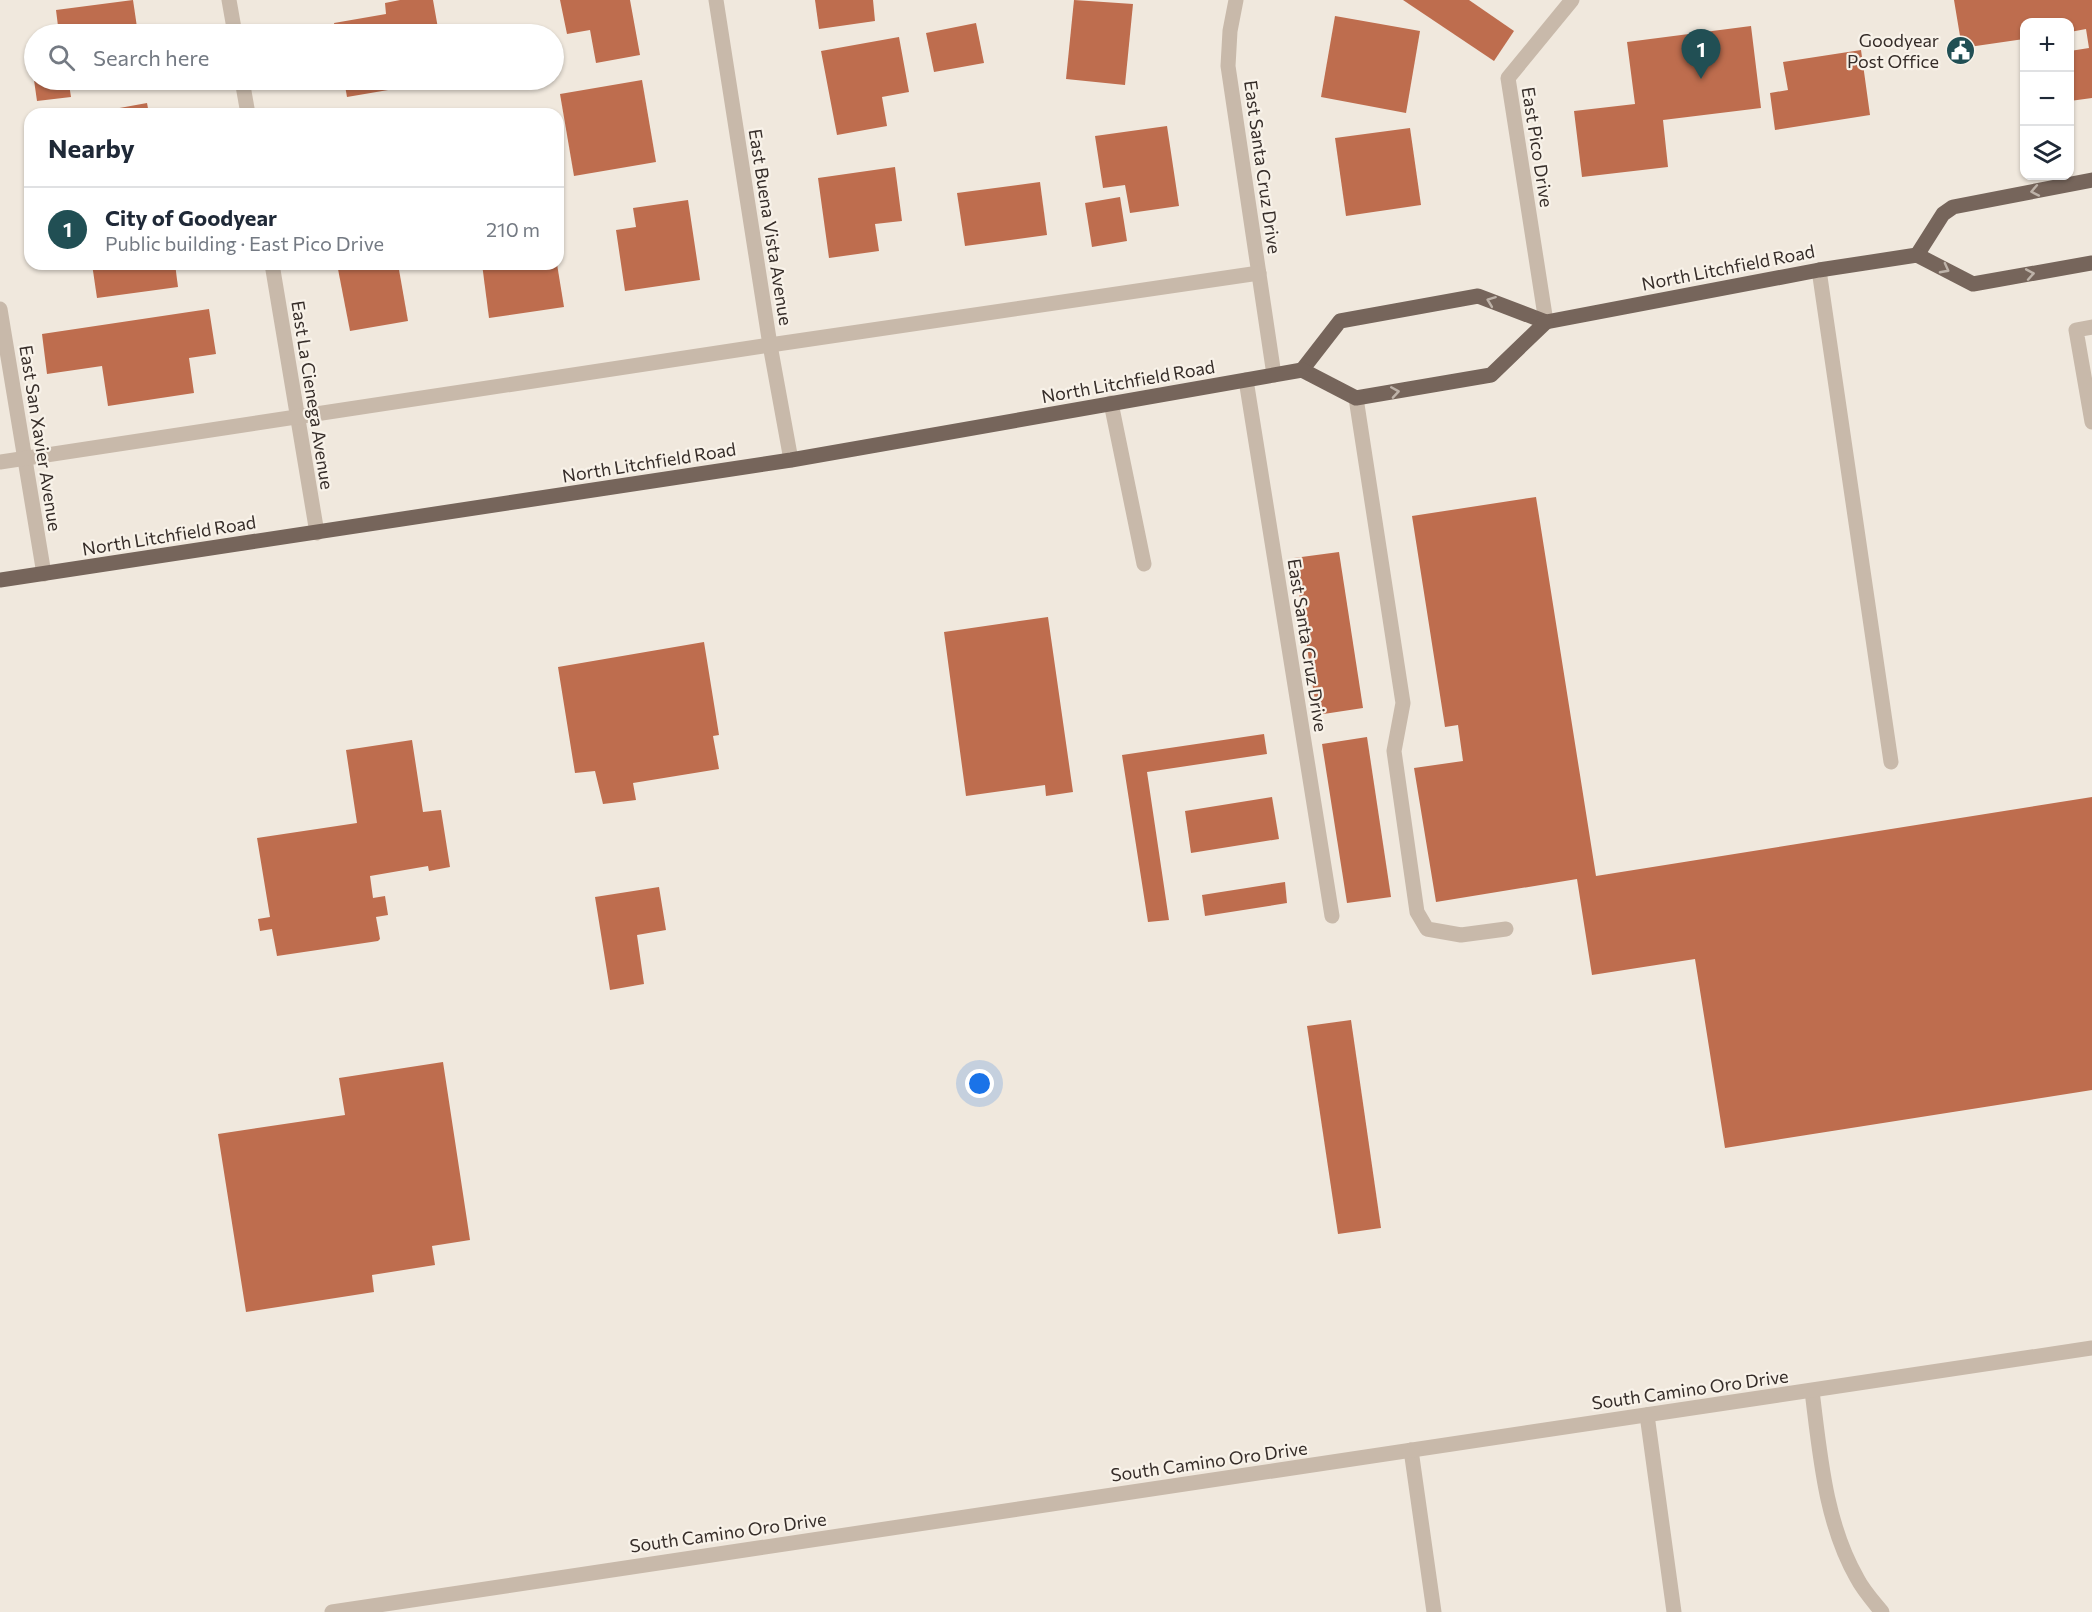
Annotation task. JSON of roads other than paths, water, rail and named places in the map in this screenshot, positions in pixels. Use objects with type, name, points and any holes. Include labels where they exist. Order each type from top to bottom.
[{"type":"main road","points":[[2092,180],[1953,207],[1943,214],[1917,255],[1973,284],[2092,263]]},
{"type":"main road","name":"North Litchfield Road","points":[[1546,322],[1819,270],[1917,255]]},
{"type":"main road","points":[[1478,296],[1546,322],[1491,375],[1356,398],[1302,370],[1340,321],[1478,296]]},
{"type":"main road","name":"North Litchfield Road","points":[[0,580],[790,460],[1302,370]]},
{"type":"street","points":[[229,0],[233,24]]},
{"type":"street","name":"East Buena Vista Avenue","points":[[716,0],[790,460]]},
{"type":"street","name":"East Santa Cruz Drive","points":[[1236,0],[1230,31],[1228,66],[1274,375]]},
{"type":"street","name":"East Pico Drive","points":[[1546,322],[1508,78],[1572,0]]},
{"type":"street","points":[[244,90],[247,108]]},
{"type":"street","name":"East La Cienega Avenue","points":[[273,270],[317,533]]},
{"type":"street","points":[[1819,270],[1891,762]]},
{"type":"street","points":[[0,462],[1259,273]]},
{"type":"street","name":"East San Xavier Avenue","points":[[0,309],[44,574]]},
{"type":"street","points":[[2092,327],[2076,330],[2092,422]]},
{"type":"street","name":"East Santa Cruz Drive","points":[[1246,380],[1332,916]]},
{"type":"street","points":[[1356,398],[1403,703],[1394,750],[1417,912],[1427,928],[1461,935],[1506,929]]},
{"type":"street","points":[[1111,404],[1144,564]]},
{"type":"street","name":"South Camino Oro Drive","points":[[332,1612],[378,1609],[2092,1348]]},
{"type":"street","points":[[1812,1391],[1822,1469],[1836,1530],[1857,1579],[1882,1612]]},
{"type":"street","points":[[1647,1415],[1674,1612]]},
{"type":"street","points":[[1412,1450],[1434,1612]]},
{"type":"place","name":"Goodyear Post Office","points":[[1960,50]]},
{"type":"place","name":"City of Goodyear","points":[[1701,79]]}]
